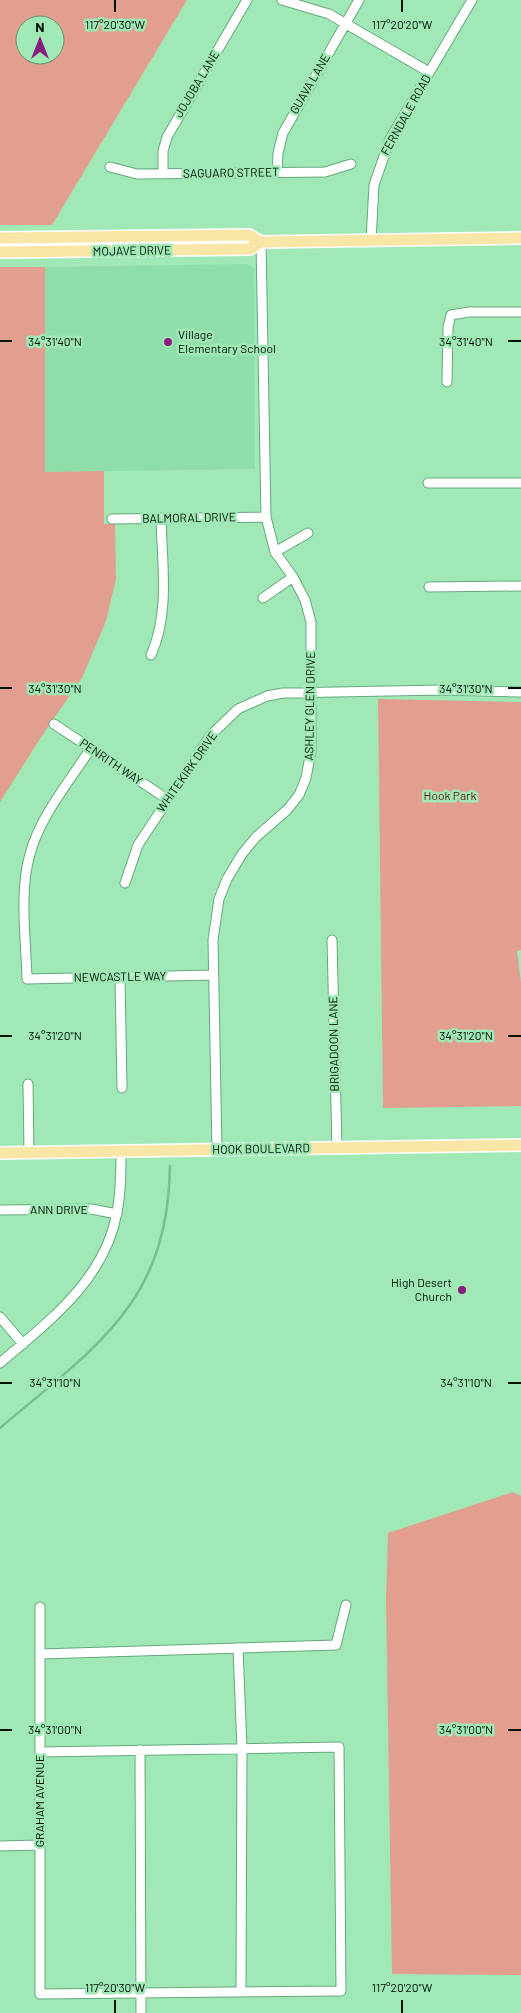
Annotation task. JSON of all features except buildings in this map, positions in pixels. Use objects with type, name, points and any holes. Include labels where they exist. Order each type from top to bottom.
[{"type":"main road","name":"MOJAVE DRIVE","points":[[0,238],[249,235],[261,242],[521,238]]},
{"type":"main road","name":"MOJAVE DRIVE","points":[[0,252],[250,249],[261,242]]},
{"type":"main road","name":"HOOK BOULEVARD","points":[[0,1153],[521,1145]]},
{"type":"street","name":"JOJOBA LANE","points":[[163,174],[167,137],[247,0]]},
{"type":"street","points":[[282,0],[317,9],[346,22],[429,72]]},
{"type":"street","name":"GUAVA LANE","points":[[277,172],[278,153],[283,133],[359,0]]},
{"type":"street","name":"FERNDALE ROAD","points":[[371,240],[374,185],[382,157],[390,139],[472,0]]},
{"type":"street","name":"SAGUARO STREET","points":[[110,167],[137,174],[325,172],[351,164]]},
{"type":"street","name":"ASHLEY GLEN DRIVE","points":[[216,1150],[214,922],[227,879],[242,854],[256,837],[287,810],[299,795],[306,778],[311,751],[310,622],[305,600],[293,577],[275,552],[266,517],[261,242]]},
{"type":"street","points":[[447,382],[448,326],[451,315],[469,312],[521,312]]},
{"type":"street","points":[[428,483],[521,483]]},
{"type":"street","name":"BALMORAL DRIVE","points":[[112,519],[266,517]]},
{"type":"street","points":[[151,655],[159,637],[162,616],[161,518]]},
{"type":"street","points":[[275,552],[308,533]]},
{"type":"street","points":[[263,598],[293,577]]},
{"type":"street","points":[[429,587],[521,586]]},
{"type":"street","name":"WHITEKIRK DRIVE","points":[[125,883],[138,845],[167,799],[210,736],[238,709],[267,696],[283,693],[442,690],[521,692]]},
{"type":"street","name":"PENRITH WAY","points":[[54,724],[167,799]]},
{"type":"street","name":"NEWCASTLE WAY","points":[[91,748],[39,829],[30,851],[25,880],[27,979],[213,976]]},
{"type":"street","name":"BRIGADOON LANE","points":[[332,940],[337,1148]]},
{"type":"street","points":[[120,977],[122,1088]]},
{"type":"street","points":[[28,1084],[29,1152]]},
{"type":"street","points":[[0,1363],[66,1306],[89,1279],[102,1257],[117,1214],[120,1191],[121,1151]]},
{"type":"street","name":"ANN DRIVE","points":[[0,1210],[91,1209],[117,1214]]},
{"type":"street","points":[[0,1317],[23,1344]]},
{"type":"street","points":[[40,1654],[336,1645],[346,1605]]},
{"type":"street","name":"GRAHAM AVENUE","points":[[40,1607],[40,1994],[141,1993]]},
{"type":"street","points":[[238,1648],[242,1748],[241,1992]]},
{"type":"street","points":[[40,1752],[339,1747],[341,1991],[141,1993]]},
{"type":"street","points":[[140,1750],[142,2013]]},
{"type":"street","points":[[0,1846],[40,1845]]},
{"type":"shaded area","points":[[248,264],[254,269],[255,469],[45,472],[45,267]]},
{"type":"green space","points":[[0,0],[187,0],[52,225],[0,225]]},
{"type":"green space","points":[[0,267],[45,267],[45,472],[104,471],[104,524],[115,524],[116,579],[106,621],[82,678],[45,731],[0,802]]},
{"type":"green space","name":"Hook Park","points":[[378,699],[521,702],[521,950],[517,951],[521,983],[521,1106],[383,1108]]},
{"type":"green space","points":[[513,1492],[521,1496],[521,1975],[392,1974],[386,1598],[388,1533]]},
{"type":"waterway","points":[[0,1428],[95,1346],[120,1318],[140,1288],[156,1254],[166,1214],[170,1166]]},
{"type":"place","name":"Village Elementary School","points":[[168,342]]},
{"type":"place","name":"High Desert Church","points":[[462,1290]]}]
